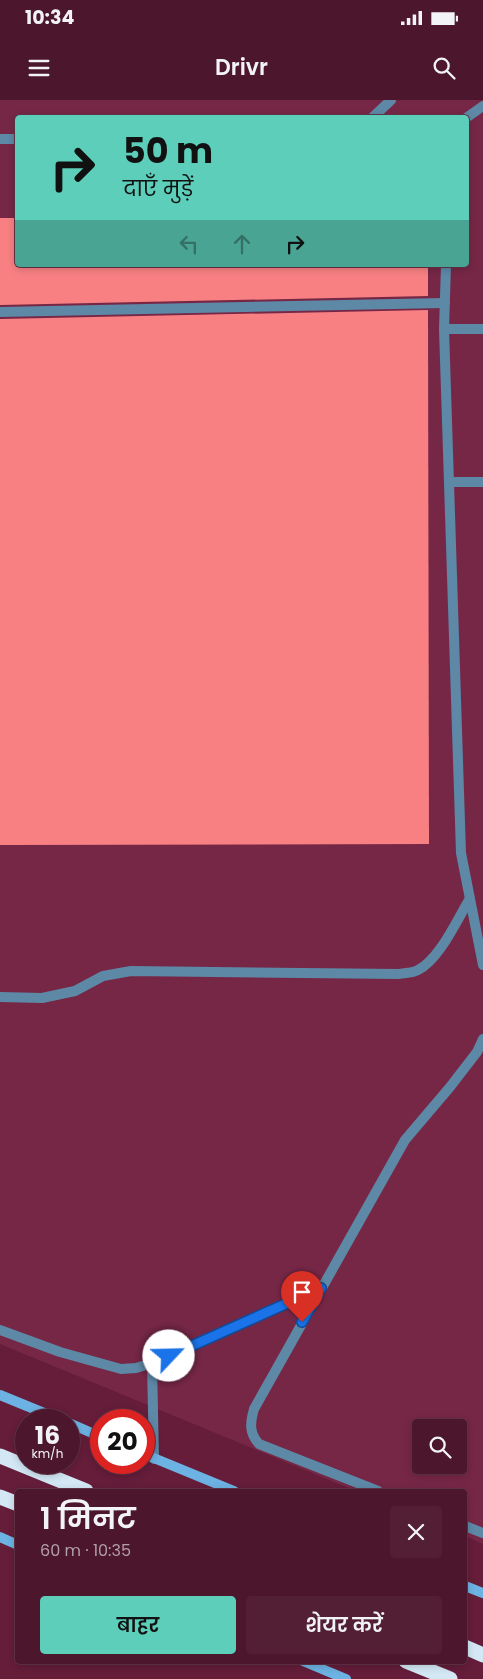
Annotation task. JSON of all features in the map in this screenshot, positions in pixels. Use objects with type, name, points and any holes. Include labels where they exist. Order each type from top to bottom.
[{"type":"highway","points":[[0,1456],[81,1489]]},
{"type":"highway","points":[[0,1497],[15,1503]]},
{"type":"highway","points":[[467,1648],[483,1655]]},
{"type":"highway","points":[[413,1664],[450,1679]]},
{"type":"street","points":[[0,1395],[34,1409]]},
{"type":"street","points":[[155,1459],[229,1489]]},
{"type":"street","points":[[0,1537],[15,1544]]},
{"type":"street","points":[[467,1587],[483,1593]]},
{"type":"street","points":[[310,1664],[346,1679]]},
{"type":"lane","points":[[375,115],[391,100]]},
{"type":"lane","points":[[469,116],[483,106]]},
{"type":"lane","points":[[0,140],[15,139]]},
{"type":"lane","points":[[446,267],[444,329],[461,853],[483,965]]},
{"type":"lane","points":[[0,312],[445,303]]},
{"type":"lane","points":[[444,329],[483,329]]},
{"type":"lane","points":[[449,482],[483,482]]},
{"type":"lane","points":[[0,997],[42,998],[76,991],[104,976],[131,971],[399,974],[419,970],[444,943],[469,900]]},
{"type":"lane","points":[[373,1489],[259,1444],[253,1438],[251,1430],[254,1409],[405,1140],[450,1088],[477,1052],[483,1039]]},
{"type":"lane","points":[[0,1330],[60,1352],[121,1369],[136,1368],[152,1363],[321,1288]]},
{"type":"lane","points":[[152,1363],[153,1409]]},
{"type":"lane","points":[[467,1527],[483,1533]]},
{"type":"shaded area","points":[[0,100],[483,100],[483,1544],[467,1537],[467,1489],[351,1489],[0,1344]]},
{"type":"building","points":[[0,218],[15,218],[15,267],[428,267],[428,296],[0,305]]},
{"type":"building","points":[[428,310],[429,844],[0,845],[0,319]]},
{"type":"route","points":[[169,1356],[321,1288],[302,1322]]}]
